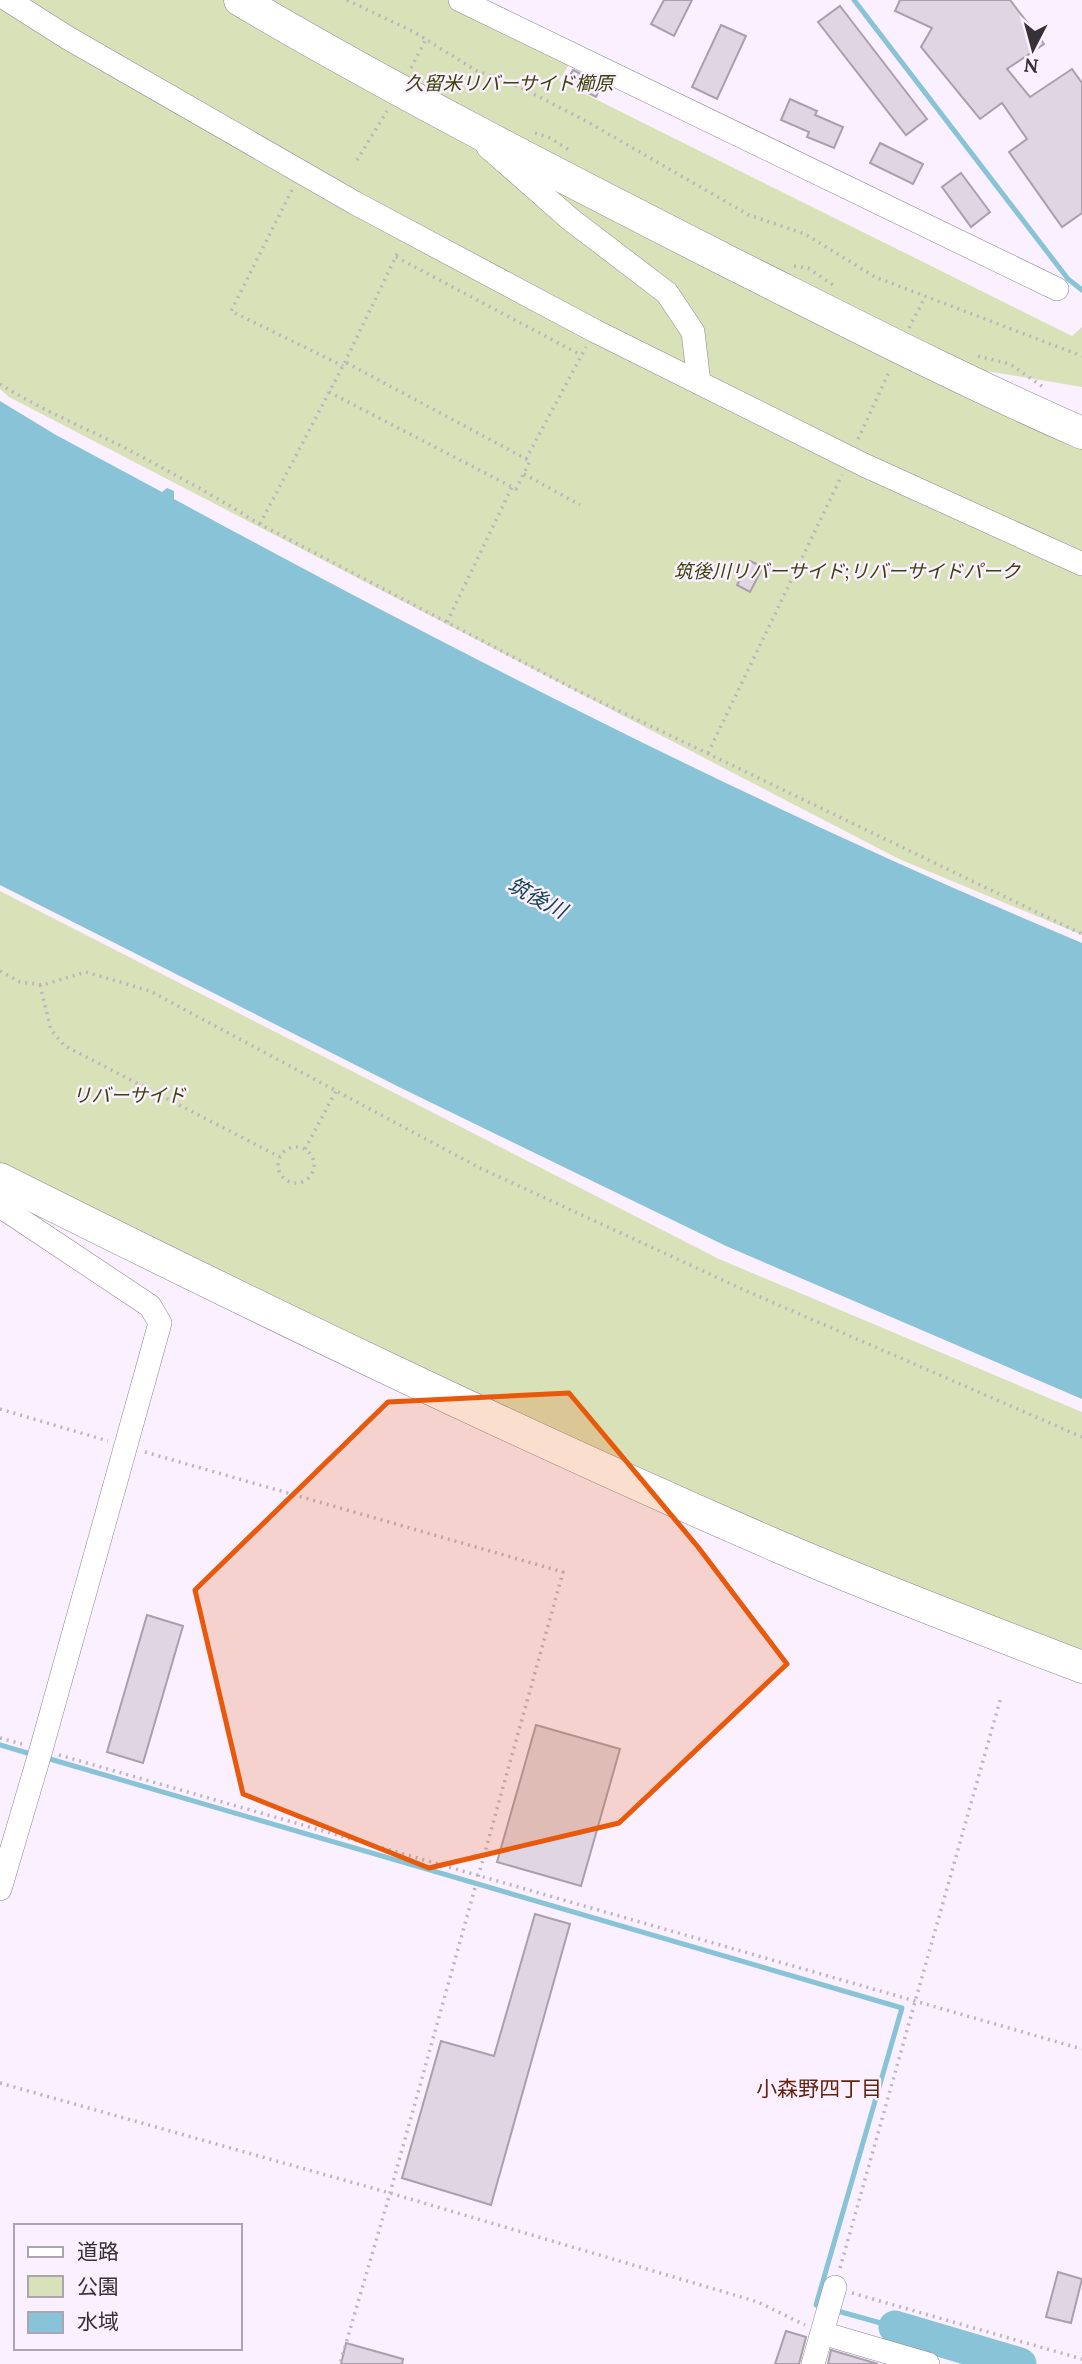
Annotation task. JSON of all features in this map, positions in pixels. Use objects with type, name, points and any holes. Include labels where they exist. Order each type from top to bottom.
[{"type":"street","points":[[8,0],[68,38],[301,173],[595,331],[850,458],[1082,564]]},
{"type":"street","points":[[240,0],[405,80],[457,121],[570,219],[667,293],[693,332],[699,383]]},
{"type":"street","points":[[460,0],[1057,289]]},
{"type":"street","points":[[457,121],[681,237],[905,336],[1018,405],[1082,433]]},
{"type":"street","points":[[0,1179],[439,1394],[777,1546],[909,1601],[1082,1667]]},
{"type":"street","points":[[0,1206],[150,1306],[160,1324],[0,1889]]},
{"type":"street","points":[[813,2364],[835,2287]]},
{"type":"street","points":[[822,2333],[928,2364]]},
{"type":"path","points":[[347,0],[426,39],[477,71],[520,87],[586,121],[748,215],[805,234],[875,277],[1082,356]]},
{"type":"path","points":[[357,160],[426,39]]},
{"type":"path","points":[[301,173],[231,310],[344,364],[530,461],[516,489],[329,392]]},
{"type":"path","points":[[260,524],[344,364],[408,232]]},
{"type":"path","points":[[396,257],[581,355]]},
{"type":"path","points":[[708,753],[925,297]]},
{"type":"path","points":[[526,459],[595,331]]},
{"type":"path","points":[[0,384],[31,404],[140,456],[260,524],[574,689],[1082,933]]},
{"type":"path","points":[[524,474],[580,505]]},
{"type":"path","points":[[447,622],[512,487]]},
{"type":"path","points":[[0,971],[20,982],[40,985],[86,972],[150,992],[478,1167],[742,1289],[1082,1437]]},
{"type":"path","points":[[40,985],[51,1030],[65,1046],[280,1157]]},
{"type":"path","points":[[305,1149],[336,1090]]},
{"type":"path","points":[[287,1149],[305,1149],[314,1163],[311,1174],[303,1181],[291,1182],[282,1175],[278,1164],[280,1157],[287,1149]]},
{"type":"path","points":[[0,1409],[563,1572],[340,2364]]},
{"type":"path","points":[[1002,1697],[835,2287],[1082,2359]]},
{"type":"path","points":[[0,1738],[1082,2049]]},
{"type":"path","points":[[0,2083],[390,2193],[758,2302],[822,2333]]},
{"type":"highlighted area","points":[[569,1393],[698,1547],[787,1664],[619,1823],[429,1868],[243,1794],[195,1590],[388,1402]]},
{"type":"green space","name":"筑後川リバーサイド;リバーサイドパーク","points":[[0,0],[237,0],[1082,424],[1082,935],[899,859],[9,397],[0,389]]},
{"type":"green space","name":"久留米リバーサイド櫛原","points":[[267,0],[447,0],[571,61],[559,81],[1072,336],[1082,327],[1082,387],[968,368],[591,181]]},
{"type":"green space","name":"リバーサイド","points":[[0,891],[719,1259],[1082,1412],[1082,1657],[869,1577],[417,1374],[0,1167]]},
{"type":"water","name":"筑後川","points":[[0,401],[56,435],[162,492],[167,488],[174,491],[174,499],[285,559],[622,733],[851,841],[1082,943],[1082,1399],[726,1246],[401,1088],[0,885]]},
{"type":"building","points":[[664,0],[692,0],[674,36],[651,24]]},
{"type":"building","points":[[900,0],[1010,0],[1044,44],[1007,69],[1030,97],[1072,69],[1082,83],[1082,213],[1062,227],[1009,152],[1027,139],[1002,103],[980,119],[921,47],[932,28],[895,11]]},
{"type":"building","points":[[840,6],[927,119],[906,135],[818,22]]},
{"type":"building","points":[[721,25],[746,36],[717,99],[692,87]]},
{"type":"building","points":[[573,70],[602,84],[596,97],[566,82]]},
{"type":"building","points":[[790,99],[817,111],[815,115],[843,127],[834,148],[807,137],[809,132],[781,120]]},
{"type":"building","points":[[880,143],[923,164],[913,184],[870,163]]},
{"type":"building","points":[[961,173],[990,212],[971,227],[942,187]]},
{"type":"building","points":[[750,561],[763,567],[750,592],[737,585]]},
{"type":"building","points":[[147,1615],[183,1626],[143,1763],[107,1752]]},
{"type":"building","points":[[536,1725],[620,1749],[581,1886],[497,1862]]},
{"type":"building","points":[[535,1914],[570,1924],[491,2205],[402,2178],[441,2041],[494,2056]]},
{"type":"building","points":[[1058,2272],[1082,2279],[1071,2323],[1046,2317]]},
{"type":"building","points":[[786,2331],[806,2337],[799,2364],[775,2364]]},
{"type":"building","points":[[346,2343],[403,2359],[402,2364],[341,2364]]},
{"type":"building","points":[[831,2350],[878,2364],[828,2364]]},
{"type":"waterway","points":[[854,0],[1068,279],[1082,290]]},
{"type":"waterway","points":[[0,1745],[34,1755]]},
{"type":"waterway","points":[[43,1757],[902,2008],[816,2305],[824,2307]]},
{"type":"waterway","points":[[834,2310],[895,2327]]},
{"type":"waterway","points":[[895,2327],[1020,2364]]},
{"type":"district","name":"小森野四丁目","points":[[819,2089]]}]
